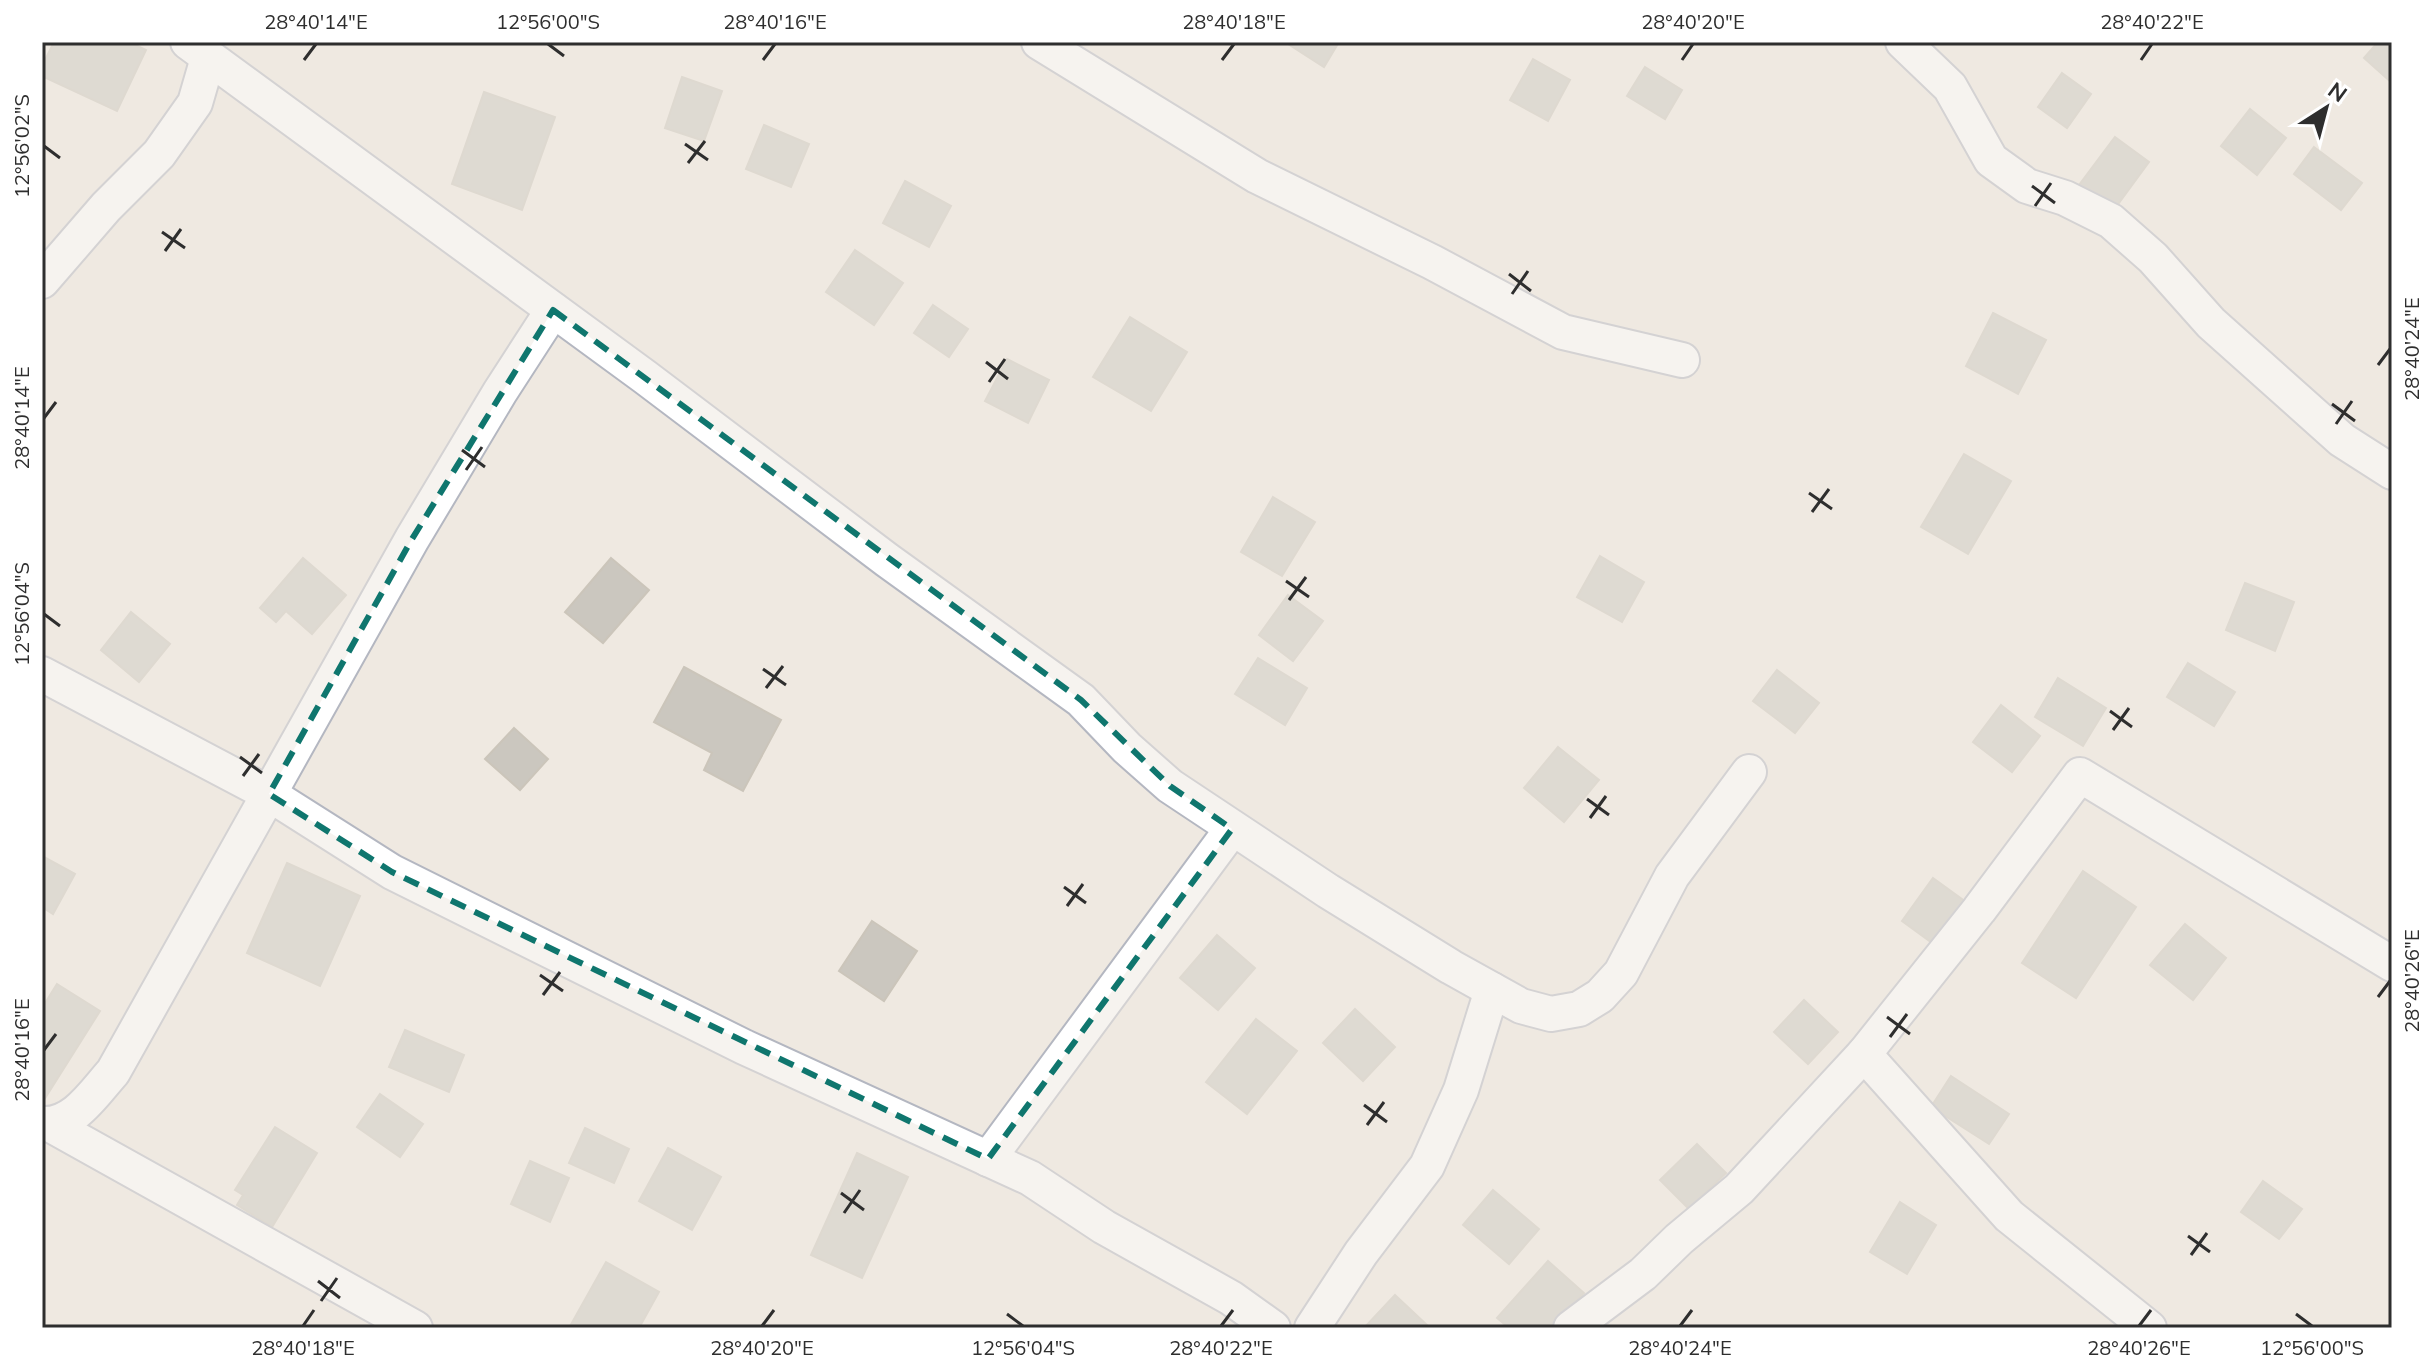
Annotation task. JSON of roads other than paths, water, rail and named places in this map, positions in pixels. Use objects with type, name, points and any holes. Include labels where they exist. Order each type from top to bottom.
[{"type":"street","points":[[1039,42],[1257,176],[1432,262],[1563,332],[1682,360]]},
{"type":"street","points":[[1903,42],[1950,87],[1991,160],[2027,186],[2065,198],[2111,221],[2153,258],[2211,323],[2342,440],[2392,472]]},
{"type":"street","points":[[42,281],[106,207],[159,154],[195,103],[198,50]]},
{"type":"street","points":[[198,50],[1081,700],[1127,748],[1170,786],[1402,937],[1521,1006],[1551,1014],[1579,1009],[1600,996],[1621,973],[1672,876],[1749,772]]},
{"type":"street","points":[[46,1124],[76,1114],[113,1072],[412,539],[553,310]]},
{"type":"street","points":[[42,674],[269,794],[392,872],[744,1047],[1030,1178],[1104,1227],[1231,1298],[1273,1328]]},
{"type":"street","points":[[1571,1328],[1643,1274],[1739,1189],[1864,1054],[1979,910],[2080,775],[2392,964]]},
{"type":"street","points":[[988,1159],[1232,829]]},
{"type":"street","points":[[1312,1328],[1361,1253],[1427,1166],[1461,1090],[1492,990]]},
{"type":"street","points":[[1864,1054],[2009,1216],[2149,1328]]},
{"type":"street","points":[[46,1124],[415,1328]]}]
